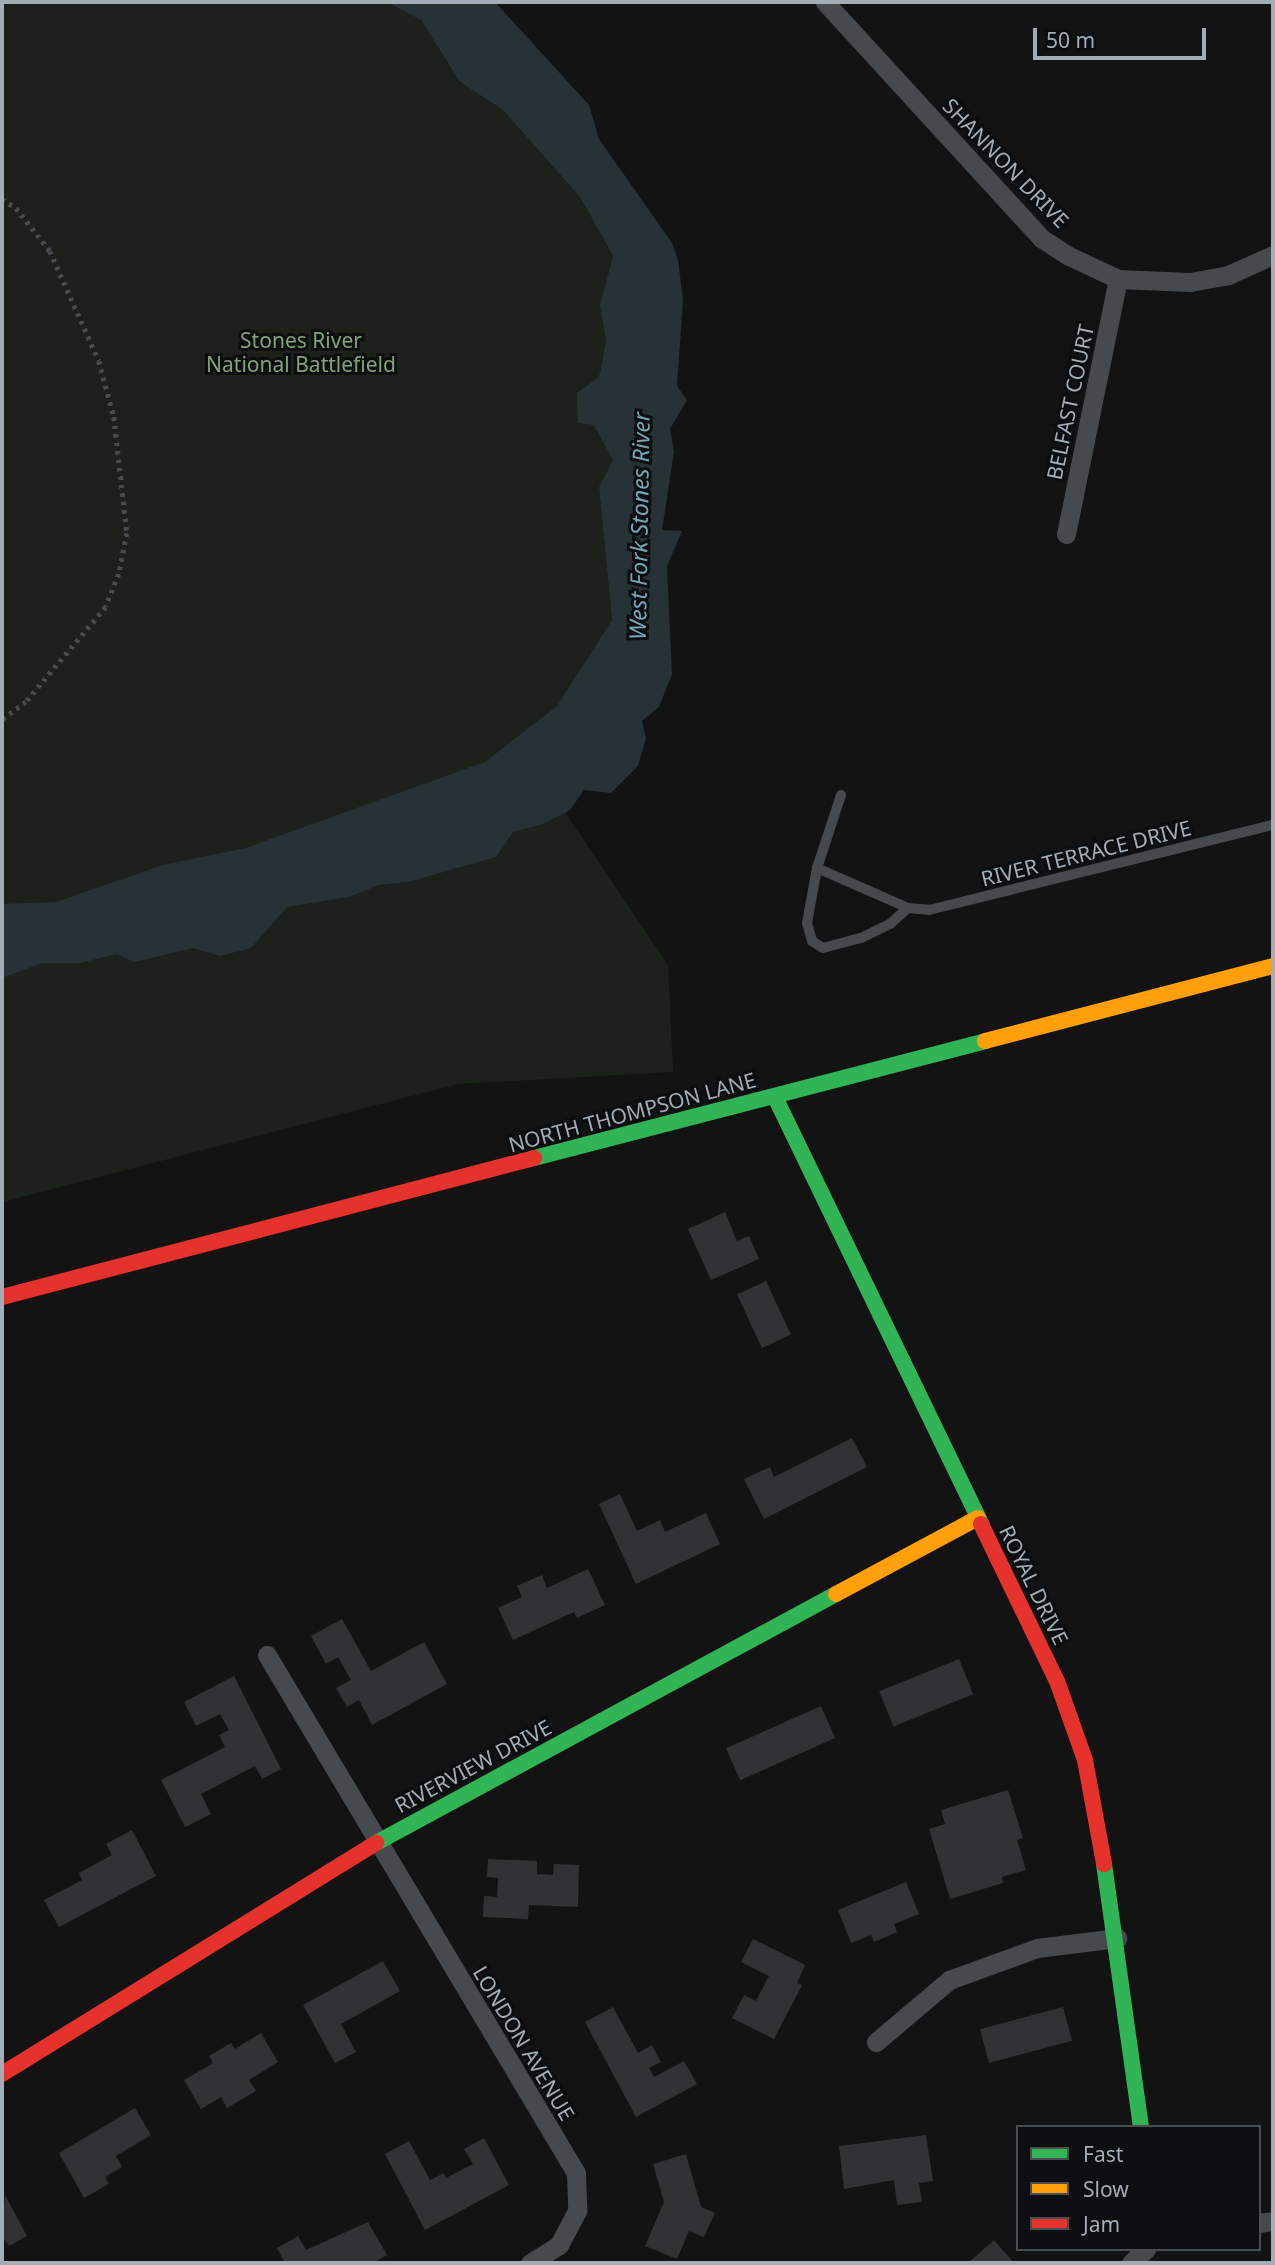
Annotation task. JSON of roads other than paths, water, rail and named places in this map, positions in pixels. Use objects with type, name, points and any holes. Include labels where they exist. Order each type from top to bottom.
[{"type":"street","name":"SHANNON DRIVE","points":[[825,2],[1041,238],[1118,279],[1190,282],[1228,275],[1273,255]]},
{"type":"street","name":"BELFAST COURT","points":[[1066,534],[1118,279]]},
{"type":"street","name":"NORTH THOMPSON LANE","points":[[2,1297],[775,1097],[1272,972]]},
{"type":"street","name":"ROYAL DRIVE","points":[[775,1097],[1056,1681],[1086,1760],[1117,1938],[1141,2125]]},
{"type":"street","name":"RIVERVIEW DRIVE","points":[[2,2074],[377,1842],[978,1518]]},
{"type":"street","name":"LONDON AVENUE","points":[[267,1655],[576,2173],[577,2211],[559,2245],[530,2263]]},
{"type":"street","points":[[876,2042],[949,1980],[1037,1948],[1117,1938]]},
{"type":"street","points":[[1131,2263],[1144,2251]]},
{"type":"lane","points":[[842,795],[817,868],[807,923],[812,941],[824,948],[861,938],[890,924],[908,908]]},
{"type":"lane","name":"RIVER TERRACE DRIVE","points":[[817,868],[908,908],[958,906],[1273,825]]},
{"type":"water","name":"West Fork Stones River","points":[[387,2],[495,2],[589,105],[599,139],[672,243],[678,260],[683,300],[677,386],[687,400],[670,429],[674,452],[662,530],[682,531],[667,566],[672,674],[659,707],[642,721],[646,739],[638,766],[611,793],[584,790],[570,810],[543,824],[513,832],[496,857],[408,882],[379,885],[349,897],[287,907],[251,948],[220,956],[193,948],[134,962],[117,954],[80,963],[42,963],[2,978],[2,904],[56,902],[163,865],[246,848],[485,762],[557,706],[612,620],[599,487],[613,460],[594,425],[578,423],[577,393],[599,377],[606,340],[600,306],[613,256],[580,197],[503,110],[460,82],[421,20]]},
{"type":"park label","name":"Stones River National Battlefield","points":[[301,352]]}]
